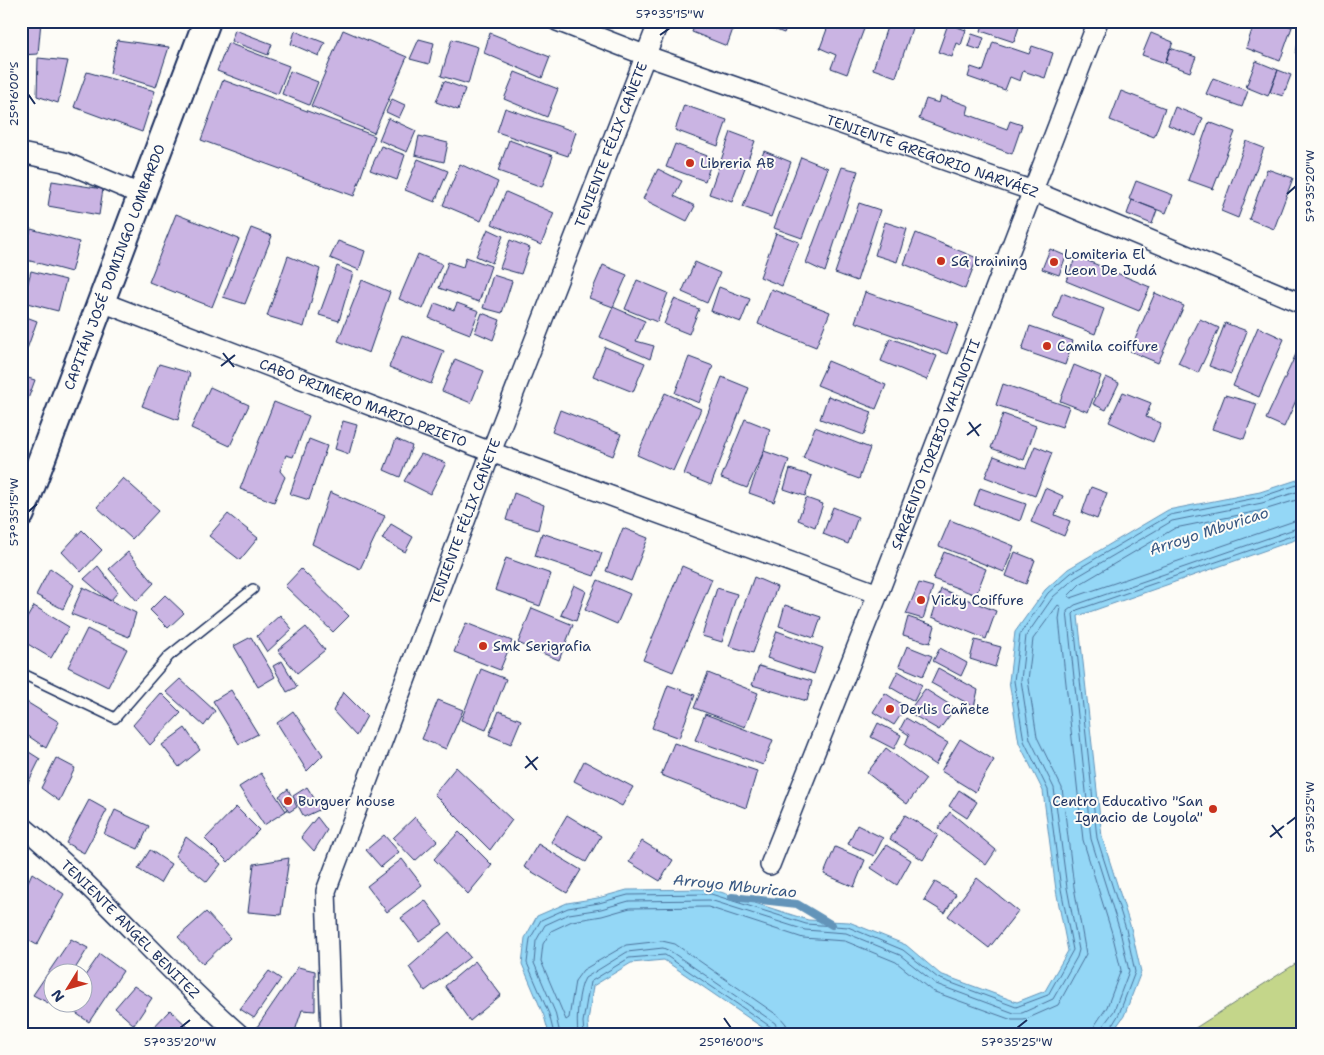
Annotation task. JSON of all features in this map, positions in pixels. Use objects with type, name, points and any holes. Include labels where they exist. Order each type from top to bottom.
[{"type":"street","name":"CAPITÁN JOSÉ DOMINGO LOMBARDO","points":[[21,514],[207,21]]},
{"type":"street","name":"TENIENTE GREGORIO NARVÁEZ","points":[[557,21],[647,56],[1033,191],[1303,304]]},
{"type":"street","name":"TENIENTE FÉLIX CAÑETE","points":[[331,1034],[326,892],[491,452],[660,21]]},
{"type":"street","name":"SARGENTO TORIBIO VALINOTTI","points":[[770,865],[878,594],[1098,21]]},
{"type":"street","points":[[21,153],[64,162],[142,195]]},
{"type":"street","name":"CABO PRIMERO MARIO PRIETO","points":[[102,302],[491,452],[878,594]]},
{"type":"street","name":"TENIENTE ANGEL BENITEZ","points":[[21,824],[61,860],[174,974],[239,1034]]},
{"type":"lane","points":[[21,673],[115,718],[169,656],[253,589]]},
{"type":"green space","points":[[1303,959],[1303,1034],[1186,1034]]},
{"type":"water","points":[[1303,478],[1303,537],[1078,616],[1102,837],[1131,928],[1141,972],[1124,1016],[1111,1034],[772,1034],[664,960],[631,963],[593,986],[588,1022],[589,1034],[549,1034],[544,1016],[522,964],[525,938],[537,916],[567,903],[598,898],[627,890],[711,889],[808,920],[849,922],[906,945],[940,974],[1017,1002],[1045,991],[1068,951],[1056,890],[1043,791],[1019,743],[1009,681],[1015,632],[1045,590],[1068,569],[1168,510],[1260,492]]},
{"type":"building","points":[[21,21],[41,21],[38,54],[21,55]]},
{"type":"building","points":[[696,21],[721,21],[734,26],[727,46],[692,32]]},
{"type":"building","points":[[774,21],[789,21],[784,33],[771,28]]},
{"type":"building","points":[[830,21],[867,21],[847,74],[831,68],[836,55],[820,48]]},
{"type":"building","points":[[889,21],[903,21],[913,25],[896,77],[873,69]]},
{"type":"building","points":[[984,21],[1021,21],[1014,42],[981,31]]},
{"type":"building","points":[[1255,21],[1276,21],[1292,27],[1280,61],[1246,48]]},
{"type":"building","points":[[1279,21],[1295,21],[1292,27]]},
{"type":"building","points":[[1301,23],[1303,23],[1303,55],[1296,54]]},
{"type":"building","points":[[948,24],[966,30],[961,45],[957,43],[952,57],[938,52]]},
{"type":"building","points":[[235,30],[272,44],[268,55],[231,41]]},
{"type":"building","points":[[343,30],[407,57],[374,133],[311,106]]},
{"type":"building","points":[[295,31],[325,43],[319,56],[291,44]]},
{"type":"building","points":[[490,33],[550,57],[542,78],[484,53]]},
{"type":"building","points":[[1151,33],[1173,42],[1165,63],[1142,55]]},
{"type":"building","points":[[972,34],[984,38],[980,50],[968,46]]},
{"type":"building","points":[[419,39],[434,43],[429,64],[410,59]]},
{"type":"building","points":[[452,39],[478,47],[468,84],[441,76]]},
{"type":"building","points":[[117,40],[169,47],[156,87],[110,73]]},
{"type":"building","points":[[993,42],[1029,54],[1032,46],[1053,53],[1045,78],[1023,71],[1020,81],[1010,77],[1005,90],[968,77],[971,67],[983,71]]},
{"type":"building","points":[[228,43],[289,66],[278,94],[217,71]]},
{"type":"building","points":[[1170,48],[1196,57],[1190,72],[1165,63]]},
{"type":"building","points":[[38,58],[68,61],[58,103],[37,96]]},
{"type":"building","points":[[1256,61],[1278,70],[1268,96],[1246,87]]},
{"type":"building","points":[[1278,70],[1291,75],[1283,96],[1270,92]]},
{"type":"building","points":[[290,71],[318,82],[309,105],[282,94]]},
{"type":"building","points":[[87,72],[155,91],[142,132],[74,107]]},
{"type":"building","points":[[515,72],[558,89],[547,117],[504,99]]},
{"type":"building","points":[[1213,78],[1248,91],[1242,107],[1206,94]]},
{"type":"building","points":[[223,80],[375,136],[354,196],[201,140]]},
{"type":"building","points":[[444,81],[465,89],[458,110],[436,102]]},
{"type":"building","points":[[1121,91],[1165,108],[1154,137],[1110,120]]},
{"type":"building","points":[[941,96],[969,106],[967,114],[1007,129],[1010,121],[1022,125],[1012,154],[919,119],[926,99],[939,103]]},
{"type":"building","points":[[392,99],[405,105],[399,118],[386,112]]},
{"type":"building","points":[[684,105],[727,120],[718,146],[675,130]]},
{"type":"building","points":[[1175,107],[1203,118],[1196,136],[1168,125]]},
{"type":"building","points":[[505,108],[576,132],[568,156],[497,132]]},
{"type":"building","points":[[388,118],[416,131],[407,152],[379,140]]},
{"type":"building","points":[[1209,122],[1235,132],[1213,189],[1188,180]]},
{"type":"building","points":[[731,132],[755,141],[732,202],[709,194]]},
{"type":"building","points":[[419,136],[448,143],[444,162],[415,155]]},
{"type":"building","points":[[509,140],[553,156],[542,187],[498,171]]},
{"type":"building","points":[[1246,141],[1264,148],[1238,218],[1221,211]]},
{"type":"building","name":"Libreria AB","points":[[675,144],[713,158],[705,181],[666,167]]},
{"type":"building","points":[[381,146],[405,155],[397,180],[370,170]]},
{"type":"building","points":[[764,151],[791,162],[771,217],[743,207]]},
{"type":"building","points":[[801,157],[828,168],[802,238],[774,228]]},
{"type":"building","points":[[418,159],[448,171],[435,202],[405,190]]},
{"type":"building","points":[[460,164],[498,182],[481,221],[443,205]]},
{"type":"building","points":[[842,167],[858,171],[825,272],[806,263]]},
{"type":"building","points":[[658,169],[682,181],[674,196],[695,206],[687,221],[643,199]]},
{"type":"building","points":[[1267,169],[1293,178],[1274,229],[1249,219]]},
{"type":"building","points":[[52,181],[103,189],[99,215],[48,206]]},
{"type":"building","points":[[1136,181],[1173,195],[1166,213],[1129,199]]},
{"type":"building","points":[[506,192],[554,213],[541,245],[492,224]]},
{"type":"building","points":[[1132,200],[1157,210],[1152,224],[1127,214]]},
{"type":"building","points":[[859,203],[880,210],[857,281],[835,273]]},
{"type":"building","points":[[176,214],[239,239],[212,307],[149,282]]},
{"type":"building","points":[[885,222],[907,229],[897,262],[875,255]]},
{"type":"building","points":[[251,228],[272,236],[245,304],[223,297]]},
{"type":"building","points":[[31,229],[79,242],[71,272],[23,259]]},
{"type":"building","points":[[488,229],[503,236],[492,263],[476,256]]},
{"type":"building","points":[[776,233],[799,242],[782,286],[760,277]]},
{"type":"building","name":"SG training","points":[[916,233],[977,258],[965,289],[904,264]]},
{"type":"building","points":[[510,240],[530,248],[521,274],[500,268]]},
{"type":"building","points":[[338,241],[365,251],[359,270],[330,258]]},
{"type":"building","name":"Lomiteria El Leon De Judá","points":[[1050,249],[1066,256],[1059,275],[1042,269]]},
{"type":"building","points":[[418,254],[442,264],[423,309],[399,299]]},
{"type":"building","points":[[288,256],[320,269],[304,327],[267,316]]},
{"type":"building","points":[[1076,256],[1150,287],[1139,311],[1066,281]]},
{"type":"building","points":[[466,257],[491,266],[479,302],[439,288],[448,262],[463,267]]},
{"type":"building","points":[[695,262],[720,273],[707,303],[682,292]]},
{"type":"building","points":[[603,265],[627,275],[613,307],[589,298]]},
{"type":"building","points":[[337,266],[353,273],[339,321],[319,315]]},
{"type":"building","points":[[31,271],[66,280],[58,311],[23,302]]},
{"type":"building","points":[[493,275],[512,281],[502,313],[483,308]]},
{"type":"building","points":[[362,280],[390,292],[369,353],[338,341]]},
{"type":"building","points":[[637,280],[668,293],[657,322],[625,309]]},
{"type":"building","points":[[719,287],[750,299],[741,322],[711,311]]},
{"type":"building","points":[[771,289],[830,312],[816,347],[758,324]]},
{"type":"building","points":[[865,292],[958,324],[947,354],[855,322]]},
{"type":"building","points":[[1062,293],[1104,309],[1095,334],[1053,318]]},
{"type":"building","points":[[1155,293],[1184,306],[1158,363],[1130,351]]},
{"type":"building","points":[[674,299],[699,309],[689,334],[664,324]]},
{"type":"building","points":[[435,303],[454,310],[457,303],[479,311],[470,334],[429,318]]},
{"type":"building","points":[[613,307],[645,321],[636,341],[654,346],[650,359],[600,337]]},
{"type":"building","points":[[482,313],[500,320],[493,340],[475,332]]},
{"type":"building","points":[[21,315],[37,321],[27,349],[21,347]]},
{"type":"building","points":[[1200,319],[1219,328],[1198,373],[1178,363]]},
{"type":"building","points":[[1225,323],[1247,331],[1231,374],[1209,366]]},
{"type":"building","name":"Camila coiffure","points":[[1030,326],[1073,341],[1065,365],[1022,350]]},
{"type":"building","points":[[1258,327],[1284,339],[1259,397],[1233,386]]},
{"type":"building","points":[[402,335],[444,351],[431,384],[389,367]]},
{"type":"building","points":[[890,338],[937,356],[927,380],[881,361]]},
{"type":"building","points":[[1302,341],[1303,385],[1284,427],[1266,419]]},
{"type":"building","points":[[605,347],[645,363],[633,392],[593,376]]},
{"type":"building","points":[[689,357],[713,366],[699,403],[675,393]]},
{"type":"building","points":[[455,359],[484,371],[471,403],[442,391]]},
{"type":"building","points":[[828,361],[886,385],[876,409],[817,385]]},
{"type":"building","points":[[159,364],[190,373],[178,420],[142,406]]},
{"type":"building","points":[[1074,365],[1101,376],[1088,412],[1060,401]]},
{"type":"building","points":[[21,376],[35,380],[21,418]]},
{"type":"building","points":[[722,377],[749,388],[711,485],[684,474]]},
{"type":"building","points":[[1106,377],[1119,383],[1106,410],[1093,404]]},
{"type":"building","points":[[1003,384],[1069,407],[1062,427],[996,405]]},
{"type":"building","points":[[210,387],[249,405],[230,446],[191,428]]},
{"type":"building","points":[[1123,392],[1151,403],[1146,417],[1161,423],[1153,442],[1109,422]]},
{"type":"building","points":[[665,393],[701,409],[673,471],[637,455]]},
{"type":"building","points":[[1225,395],[1257,404],[1244,439],[1212,429]]},
{"type":"building","points":[[828,396],[872,412],[864,435],[820,419]]},
{"type":"building","points":[[274,402],[309,416],[293,457],[286,455],[280,471],[285,477],[274,502],[240,489]]},
{"type":"building","points":[[560,410],[621,434],[613,456],[552,432]]},
{"type":"building","points":[[1003,414],[1036,426],[1024,460],[991,448]]},
{"type":"building","points":[[745,419],[770,429],[764,451],[747,488],[721,478]]},
{"type":"building","points":[[343,421],[357,425],[349,454],[335,449]]},
{"type":"building","points":[[815,427],[870,448],[859,479],[803,458]]},
{"type":"building","points":[[309,439],[327,446],[309,500],[290,494]]},
{"type":"building","points":[[396,439],[412,446],[400,477],[384,470]]},
{"type":"building","points":[[1035,446],[1052,453],[1035,496],[985,477],[994,456],[1026,468]]},
{"type":"building","points":[[764,451],[789,460],[774,502],[749,493]]},
{"type":"building","points":[[421,454],[446,463],[430,494],[404,481]]},
{"type":"building","points":[[790,469],[812,476],[805,496],[784,489]]},
{"type":"building","points":[[123,478],[159,510],[132,539],[97,507]]},
{"type":"building","points":[[1091,487],[1107,493],[1097,519],[1082,513]]},
{"type":"building","points":[[980,488],[1026,504],[1020,521],[974,505]]},
{"type":"building","points":[[1045,488],[1063,496],[1055,515],[1070,521],[1064,536],[1031,522]]},
{"type":"building","points":[[330,492],[385,516],[360,569],[312,544]]},
{"type":"building","points":[[514,493],[544,505],[538,530],[506,520]]},
{"type":"building","points":[[806,498],[823,504],[815,527],[798,520]]},
{"type":"building","points":[[833,507],[858,517],[848,544],[823,534]]},
{"type":"building","points":[[228,514],[258,538],[240,560],[209,536]]},
{"type":"building","points":[[950,520],[1014,546],[1004,572],[939,546]]},
{"type":"building","points":[[391,524],[413,537],[405,552],[382,539]]},
{"type":"building","points":[[623,528],[648,538],[631,581],[606,571]]},
{"type":"building","points":[[82,530],[102,550],[81,572],[62,552]]},
{"type":"building","points":[[542,533],[602,553],[594,576],[535,556]]},
{"type":"building","points":[[128,552],[154,583],[137,601],[109,569]]},
{"type":"building","points":[[944,552],[986,569],[976,595],[933,579]]},
{"type":"building","points":[[1015,552],[1035,560],[1026,584],[1006,576]]},
{"type":"building","points":[[506,558],[551,574],[540,606],[495,590]]},
{"type":"building","points":[[98,566],[118,592],[110,601],[84,579]]},
{"type":"building","points":[[682,566],[712,579],[673,672],[643,660]]},
{"type":"building","points":[[50,568],[74,585],[63,609],[36,595]]},
{"type":"building","points":[[301,569],[349,616],[333,632],[285,586]]},
{"type":"building","points":[[754,577],[777,587],[753,653],[729,646]]},
{"type":"building","points":[[598,580],[630,594],[617,624],[585,610]]},
{"type":"building","name":"Vicky Coiffure","points":[[919,583],[933,587],[923,619],[906,614]]},
{"type":"building","points":[[574,585],[586,591],[576,621],[561,615]]},
{"type":"building","points":[[83,587],[136,613],[129,637],[71,614]]},
{"type":"building","points":[[717,588],[737,594],[722,642],[702,636]]},
{"type":"building","points":[[941,589],[996,611],[986,639],[932,617]]},
{"type":"building","points":[[165,595],[184,613],[168,628],[150,610]]},
{"type":"building","points":[[785,605],[821,617],[814,638],[779,626]]},
{"type":"building","points":[[34,606],[69,627],[51,658],[21,640],[21,628]]},
{"type":"building","points":[[532,608],[573,625],[559,660],[518,643]]},
{"type":"building","points":[[280,615],[292,629],[267,652],[257,636]]},
{"type":"building","points":[[908,617],[935,626],[930,643],[903,635]]},
{"type":"building","name":"Smk Serigrafia","points":[[466,623],[512,641],[500,670],[454,652]]},
{"type":"building","points":[[306,627],[325,650],[297,673],[278,650]]},
{"type":"building","points":[[87,629],[127,649],[108,687],[68,667]]},
{"type":"building","points":[[777,631],[823,648],[814,674],[767,658]]},
{"type":"building","points":[[251,637],[275,677],[258,687],[234,646]]},
{"type":"building","points":[[975,640],[1001,647],[995,667],[970,659]]},
{"type":"building","points":[[907,646],[932,656],[923,676],[899,666]]},
{"type":"building","points":[[940,648],[967,663],[961,676],[933,661]]},
{"type":"building","points":[[282,661],[297,687],[287,692],[273,666]]},
{"type":"building","points":[[759,666],[812,681],[807,701],[752,685]]},
{"type":"building","points":[[938,668],[978,690],[974,707],[931,683]]},
{"type":"building","points":[[481,669],[506,679],[486,730],[461,720]]},
{"type":"building","points":[[898,671],[922,685],[914,701],[890,687]]},
{"type":"building","points":[[708,673],[758,693],[745,727],[694,708]]},
{"type":"building","points":[[180,679],[215,711],[204,726],[166,692]]},
{"type":"building","points":[[668,685],[695,695],[679,738],[652,728]]},
{"type":"building","points":[[925,689],[955,708],[939,730],[908,712]]},
{"type":"building","points":[[231,690],[258,734],[239,744],[213,701]]},
{"type":"building","points":[[343,692],[367,716],[356,736],[333,711]]},
{"type":"building","points":[[161,693],[181,713],[150,745],[133,725]]},
{"type":"building","name":"Derlis Cañete","points":[[885,693],[906,707],[894,725],[873,712]]},
{"type":"building","points":[[438,700],[463,710],[446,749],[422,739]]},
{"type":"building","points":[[25,701],[59,722],[46,748],[21,731],[21,708]]},
{"type":"building","points":[[293,711],[323,755],[307,771],[277,723]]},
{"type":"building","points":[[499,711],[521,720],[511,744],[489,735]]},
{"type":"building","points":[[705,714],[773,740],[763,765],[695,740]]},
{"type":"building","points":[[906,718],[948,743],[935,765],[905,745],[909,735],[900,729]]},
{"type":"building","points":[[878,723],[901,735],[894,749],[871,737]]},
{"type":"building","points":[[185,728],[200,750],[179,767],[162,745]]},
{"type":"building","points":[[960,739],[994,760],[975,792],[941,771]]},
{"type":"building","points":[[674,743],[757,771],[746,808],[661,775]]},
{"type":"building","points":[[21,747],[40,759],[23,793],[21,791]]},
{"type":"building","points":[[886,748],[926,779],[907,804],[867,773]]},
{"type":"building","points":[[56,758],[75,768],[59,801],[41,788]]},
{"type":"building","points":[[584,761],[633,787],[622,806],[574,781]]},
{"type":"building","points":[[456,767],[512,820],[490,850],[434,794]]},
{"type":"building","points":[[261,773],[286,811],[264,825],[239,787]]},
{"type":"building","points":[[307,787],[321,809],[304,817],[293,796]]},
{"type":"building","name":"Burguer house","points":[[288,789],[297,807],[289,812],[279,796]]},
{"type":"building","points":[[959,790],[977,802],[967,818],[949,806]]},
{"type":"building","points":[[89,800],[107,810],[84,853],[66,843]]},
{"type":"building","points":[[236,807],[259,830],[228,862],[205,839]]},
{"type":"building","points":[[115,810],[149,826],[138,849],[104,834]]},
{"type":"building","points":[[950,812],[996,850],[986,865],[938,828]]},
{"type":"building","points":[[567,815],[601,836],[586,862],[551,842]]},
{"type":"building","points":[[905,815],[938,835],[923,860],[890,839]]},
{"type":"building","points":[[317,817],[327,830],[314,851],[301,837]]},
{"type":"building","points":[[415,817],[437,841],[415,861],[393,838]]},
{"type":"building","points":[[857,825],[883,838],[874,856],[848,844]]},
{"type":"building","points":[[459,832],[492,865],[468,894],[434,859]]},
{"type":"building","points":[[384,835],[399,852],[381,867],[366,850]]},
{"type":"building","points":[[186,837],[221,864],[207,882],[175,856]]},
{"type":"building","points":[[642,841],[673,860],[660,881],[629,862]]},
{"type":"building","points":[[538,844],[581,870],[567,893],[524,867]]},
{"type":"building","points":[[887,845],[911,860],[897,885],[871,868]]},
{"type":"building","points":[[835,847],[865,860],[854,887],[824,874]]},
{"type":"building","points":[[150,850],[171,864],[160,883],[138,869]]},
{"type":"building","points":[[289,858],[281,915],[248,912],[254,864]]},
{"type":"building","points":[[402,859],[422,885],[387,912],[367,886]]},
{"type":"building","points":[[32,873],[64,894],[37,945],[21,936],[21,897]]},
{"type":"building","points":[[977,878],[1018,911],[989,948],[948,916]]},
{"type":"building","points":[[935,882],[956,894],[945,913],[924,900]]},
{"type":"building","points":[[425,900],[443,924],[419,941],[401,918]]},
{"type":"building","points":[[206,912],[230,938],[203,964],[178,937]]},
{"type":"building","points":[[449,932],[470,957],[425,991],[409,967]]},
{"type":"building","points":[[71,939],[88,948],[79,962],[55,962]]},
{"type":"building","points":[[100,954],[123,971],[89,1022],[74,1012],[92,1012],[92,966]]},
{"type":"building","points":[[475,961],[501,995],[470,1021],[445,986]]},
{"type":"building","points":[[298,967],[315,971],[315,1011],[302,1010],[294,1034],[273,1034],[257,1027]]},
{"type":"building","points":[[269,971],[281,979],[254,1018],[240,1009]]},
{"type":"building","points":[[42,982],[42,1000],[33,995]]},
{"type":"building","points":[[134,986],[152,998],[134,1025],[115,1008]]},
{"type":"building","points":[[170,1010],[192,1031],[190,1034],[147,1034]]},
{"type":"waterway","name":"Arroyo Mburicao","points":[[732,897],[797,904],[832,925]]},
{"type":"place","name":"Libreria AB","points":[[690,163]]},
{"type":"place","name":"SG training","points":[[941,261]]},
{"type":"place","name":"Lomiteria El Leon De Judá","points":[[1054,262]]},
{"type":"place","name":"Camila coiffure","points":[[1047,346]]},
{"type":"place","name":"Vicky Coiffure","points":[[921,600]]},
{"type":"place","name":"Smk Serigrafia","points":[[483,646]]},
{"type":"place","name":"Derlis Cañete","points":[[890,709]]},
{"type":"place","name":"Burguer house","points":[[288,801]]},
{"type":"place","name":"Centro Educativo \"San Ignacio de Loyola\"","points":[[1213,809]]}]
